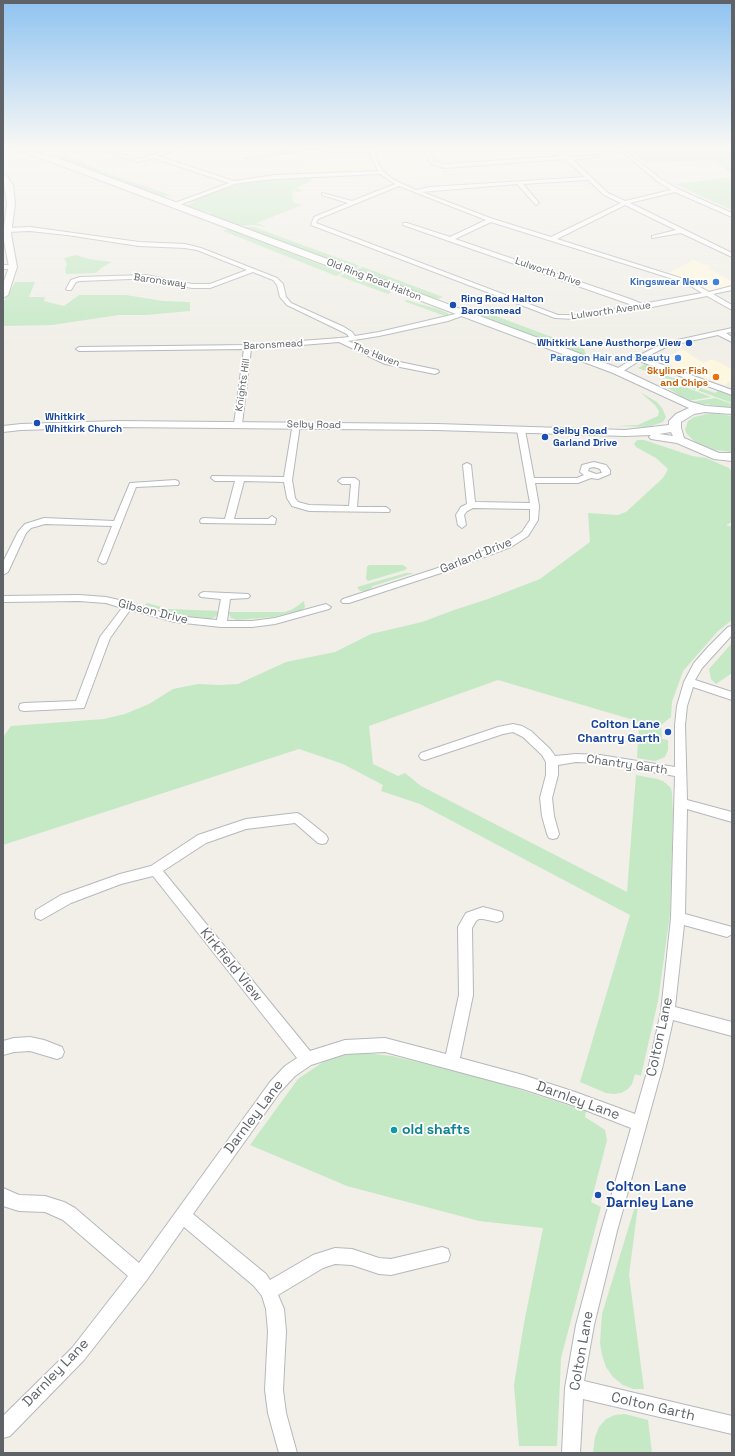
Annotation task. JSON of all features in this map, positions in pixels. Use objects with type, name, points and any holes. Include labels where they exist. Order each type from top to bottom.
[{"type":"main road","points":[[3,295],[5,285],[13,267],[6,233],[7,217]]},
{"type":"main road","name":"Old Ring Road Halton","points":[[206,217],[617,371],[687,404],[705,409]]},
{"type":"main road","name":"Old Ring Road Halton","points":[[649,386],[670,403],[680,416]]},
{"type":"main road","points":[[680,440],[675,428],[675,421],[680,416],[691,411],[705,409],[732,411]]},
{"type":"main road","name":"Selby Road","points":[[3,429],[82,424],[238,424],[625,433],[675,428]]},
{"type":"main road","name":"Selby Road","points":[[625,433],[680,440],[703,451],[718,456],[732,457]]},
{"type":"street","name":"Lulworth Avenue","points":[[319,217],[313,220],[313,224],[561,318],[682,300],[732,288]]},
{"type":"street","points":[[483,217],[688,282],[732,308]]},
{"type":"street","points":[[552,239],[597,217]]},
{"type":"street","points":[[653,217],[732,254]]},
{"type":"street","points":[[451,239],[491,220]]},
{"type":"street","name":"Lulworth Drive","points":[[405,224],[631,301],[642,307]]},
{"type":"street","points":[[6,233],[37,230],[87,235],[145,245],[190,247],[253,270],[278,282],[281,286],[283,297],[291,306],[342,328],[353,338]]},
{"type":"street","points":[[654,237],[681,231]]},
{"type":"street","points":[[3,267],[13,267]]},
{"type":"street","name":"Baronsway","points":[[69,289],[72,282],[80,279],[130,277],[146,278],[192,286],[210,286],[253,270]]},
{"type":"street","name":"Baronsmead","points":[[79,349],[248,347],[340,340],[408,328],[464,314]]},
{"type":"street","points":[[617,371],[647,353],[673,342],[732,330]]},
{"type":"street","points":[[720,332],[732,340]]},
{"type":"street","name":"The Haven","points":[[340,340],[388,362],[435,372]]},
{"type":"street","name":"Knights Hill","points":[[238,424],[248,347]]},
{"type":"street","points":[[647,353],[658,358],[667,370]]},
{"type":"street","points":[[638,358],[732,393]]},
{"type":"street","points":[[296,425],[288,480],[292,501],[299,506],[386,510]]},
{"type":"street","name":"Garland Drive","points":[[346,601],[438,571],[508,545],[520,538],[529,529],[534,520],[535,506],[521,430]]},
{"type":"street","points":[[467,465],[471,505]]},
{"type":"street","points":[[531,480],[568,481],[578,480],[590,476]]},
{"type":"street","points":[[215,478],[288,480]]},
{"type":"street","points":[[229,521],[240,479]]},
{"type":"street","points":[[342,481],[355,481],[353,509]]},
{"type":"street","points":[[103,561],[133,485],[175,483]]},
{"type":"street","points":[[462,525],[460,515],[464,509],[471,505],[535,506]]},
{"type":"street","points":[[204,520],[272,522],[272,518]]},
{"type":"street","points":[[3,572],[24,528],[33,523],[44,521],[118,524]]},
{"type":"street","points":[[204,595],[245,596]]},
{"type":"street","points":[[221,624],[226,596]]},
{"type":"street","name":"Gibson Drive","points":[[3,599],[79,598],[106,600],[176,619],[221,624],[252,624],[275,621],[326,606]]},
{"type":"street","points":[[24,707],[80,705],[105,637],[129,605]]},
{"type":"street","name":"Colton Lane","points":[[571,1453],[574,1388],[585,1325],[638,1123],[656,1065],[668,1012],[678,918],[681,803],[680,725],[682,706],[689,682],[698,666],[732,629]]},
{"type":"street","points":[[689,682],[732,696]]},
{"type":"street","points":[[425,756],[507,728],[518,729],[527,734],[546,752],[552,761],[552,775],[546,798],[548,816],[553,834]]},
{"type":"street","name":"Chantry Garth","points":[[552,761],[576,758],[600,759],[680,772]]},
{"type":"street","points":[[681,803],[732,817]]},
{"type":"street","points":[[41,914],[66,899],[120,879],[145,874],[155,870],[202,840],[246,824],[297,818],[322,839]]},
{"type":"street","name":"Kirkfield View","points":[[155,870],[307,1059]]},
{"type":"street","points":[[452,1062],[466,995],[465,927],[472,917],[477,914],[497,916]]},
{"type":"street","points":[[678,918],[727,931]]},
{"type":"street","points":[[668,1012],[732,1029]]},
{"type":"street","points":[[3,1048],[14,1045],[30,1044],[57,1052]]},
{"type":"street","name":"Darnley Lane","points":[[3,1428],[78,1354],[140,1275],[275,1086],[290,1071],[307,1059],[345,1047],[385,1045],[452,1062],[568,1096],[638,1123]]},
{"type":"street","points":[[3,1196],[8,1200],[19,1203],[45,1204],[58,1208],[69,1214],[140,1275]]},
{"type":"street","points":[[183,1216],[260,1280],[268,1291],[275,1309],[277,1331],[275,1398],[277,1413],[288,1453]]},
{"type":"street","points":[[268,1291],[319,1260],[335,1256],[352,1257],[379,1266],[391,1267],[442,1255]]},
{"type":"street","name":"Colton Garth","points":[[574,1388],[732,1425]]},
{"type":"shaded area","points":[[692,259],[704,265],[707,264],[711,267],[707,268],[732,281],[732,286],[716,290],[707,290],[689,281],[667,274],[692,261]]},
{"type":"shaded area","points":[[682,349],[703,363],[712,359],[732,369],[732,379],[725,385],[673,367],[668,357]]},
{"type":"green space","points":[[215,217],[272,217],[257,223],[267,227],[254,225],[238,226]]},
{"type":"green space","points":[[240,227],[254,227],[360,266],[353,269]]},
{"type":"green space","points":[[229,229],[342,273],[336,276],[223,231]]},
{"type":"green space","points":[[76,255],[89,259],[112,262],[101,268],[96,273],[66,274],[65,269],[67,264],[64,258]]},
{"type":"green space","points":[[363,267],[443,297],[438,299],[423,295],[356,270]]},
{"type":"green space","points":[[345,274],[392,292],[388,294],[339,276]]},
{"type":"green space","points":[[15,282],[35,282],[29,297],[45,297],[44,301],[64,306],[79,295],[126,295],[163,301],[190,302],[190,311],[146,315],[119,315],[52,325],[3,326],[3,303]]},
{"type":"green space","points":[[407,300],[435,308],[448,313],[448,315],[445,316],[404,301]]},
{"type":"green space","points":[[485,312],[584,349],[586,354],[583,355],[478,316]]},
{"type":"green space","points":[[645,364],[659,369],[656,372],[687,383],[684,385],[638,368]]},
{"type":"green space","points":[[689,384],[715,393],[719,390],[732,395],[732,403],[686,386]]},
{"type":"green space","points":[[671,386],[685,387],[711,397],[688,401],[668,388]]},
{"type":"green space","points":[[640,392],[657,402],[662,408],[666,417],[663,422],[648,427],[616,426],[638,425],[658,416],[659,411],[655,405]]},
{"type":"green space","points":[[715,398],[732,404],[732,408],[691,402]]},
{"type":"green space","points":[[712,413],[732,416],[732,452],[714,450],[697,444],[687,434],[685,430],[688,421],[694,417]]},
{"type":"green space","points":[[637,440],[644,440],[692,456],[706,458],[729,468],[732,472],[732,522],[726,525],[732,527],[732,620],[718,631],[683,671],[672,702],[671,717],[661,725],[662,739],[668,740],[668,750],[665,757],[655,761],[637,758],[639,725],[637,721],[498,680],[369,726],[373,764],[398,776],[405,773],[421,786],[627,892],[636,775],[663,781],[671,788],[673,814],[670,914],[658,1001],[641,1076],[635,1074],[632,1084],[628,1089],[621,1093],[606,1093],[580,1082],[630,915],[420,804],[381,791],[383,785],[343,764],[299,749],[3,845],[3,737],[11,726],[104,719],[125,714],[149,704],[173,689],[198,684],[238,684],[286,662],[335,652],[371,634],[422,622],[540,579],[590,542],[588,513],[618,515],[626,512],[663,478],[668,469],[656,458],[636,447],[634,444]]},
{"type":"green space","points":[[369,565],[403,565],[407,568],[405,570],[368,581],[366,579],[367,567]]},
{"type":"green space","points":[[406,573],[414,573],[373,586],[368,591],[360,591],[357,587]]},
{"type":"green space","points":[[304,601],[305,607],[302,610],[274,617],[237,620],[231,618],[229,614],[229,612],[285,612],[293,609]]},
{"type":"green space","points":[[147,603],[169,609],[219,611],[219,613],[215,617],[209,619],[196,618],[145,605]]},
{"type":"green space","points":[[732,643],[732,673],[716,684],[711,679],[709,669]]},
{"type":"green space","points":[[356,1052],[392,1056],[481,1077],[586,1111],[585,1117],[605,1130],[607,1140],[591,1202],[601,1207],[561,1358],[557,1446],[519,1446],[514,1385],[524,1323],[543,1228],[479,1221],[347,1186],[250,1145],[298,1079],[326,1060]]},
{"type":"green space","points":[[640,1190],[629,1275],[644,1389],[633,1389],[623,1385],[613,1377],[606,1367],[600,1343],[602,1314]]},
{"type":"green space","points":[[625,1414],[648,1420],[652,1453],[593,1453],[595,1437],[599,1427],[606,1419],[615,1415]]},
{"type":"place","name":"Kingswear News","points":[[716,282]]},
{"type":"place","name":"Ring Road Halton Baronsmead","points":[[453,305]]},
{"type":"place","name":"Whitkirk Lane Austhorpe View","points":[[689,343]]},
{"type":"place","name":"Paragon Hair and Beauty","points":[[678,358]]},
{"type":"place","name":"Skyliner Fish and Chips","points":[[716,377]]},
{"type":"place","name":"Whitkirk Whitkirk Church","points":[[37,423]]},
{"type":"place","name":"Selby Road Garland Drive","points":[[545,437]]},
{"type":"place","name":"Colton Lane Chantry Garth","points":[[668,732]]},
{"type":"place","name":"old shafts","points":[[394,1130]]},
{"type":"place","name":"Colton Lane Darnley Lane","points":[[598,1195]]}]
